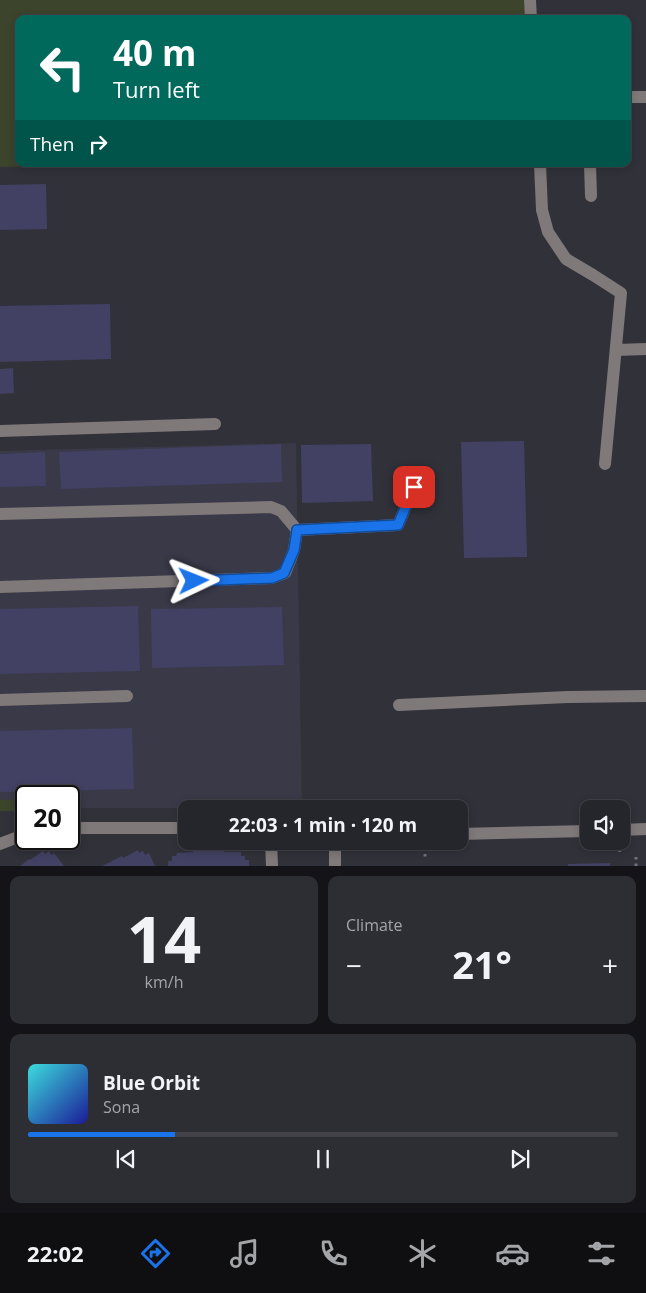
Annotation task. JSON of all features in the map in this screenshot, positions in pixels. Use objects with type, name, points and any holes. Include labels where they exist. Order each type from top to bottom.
[{"type":"street","points":[[530,0],[531,15]]},
{"type":"street","points":[[631,97],[646,97]]},
{"type":"street","points":[[540,167],[542,210],[548,232],[566,259],[621,293],[604,464]]},
{"type":"street","points":[[590,167],[591,196]]},
{"type":"street","points":[[616,350],[646,349]]},
{"type":"street","points":[[0,431],[215,424]]},
{"type":"street","points":[[297,530],[398,525],[414,487]]},
{"type":"street","points":[[0,514],[271,507],[281,511],[297,530],[294,550],[284,573],[272,578],[0,586]]},
{"type":"street","points":[[0,700],[128,696]]},
{"type":"street","points":[[399,705],[568,697],[646,696]]},
{"type":"street","points":[[80,828],[178,828]]},
{"type":"street","points":[[630,830],[646,829]]},
{"type":"street","points":[[468,834],[580,831]]},
{"type":"street","points":[[0,844],[15,838]]},
{"type":"street","points":[[271,850],[272,866]]},
{"type":"street","points":[[335,850],[335,866]]},
{"type":"path","points":[[426,850],[426,859]]},
{"type":"path","points":[[620,850],[620,855]]},
{"type":"path","points":[[636,855],[636,866]]},
{"type":"shaded area","points":[[296,443],[302,800],[178,800],[178,808],[80,808],[80,785],[15,785],[15,808],[0,808],[0,451]]},
{"type":"green space","points":[[0,0],[526,0],[526,15],[15,15],[15,167],[0,167]]},
{"type":"green space","points":[[15,799],[15,811],[0,811],[0,800]]},
{"type":"building","points":[[46,184],[47,229],[0,230],[0,185]]},
{"type":"building","points":[[110,304],[111,359],[0,362],[0,306]]},
{"type":"building","points":[[13,368],[14,393],[0,394],[0,369]]},
{"type":"building","points":[[524,441],[527,557],[464,558],[461,442]]},
{"type":"building","points":[[281,444],[282,482],[61,489],[59,452]]},
{"type":"building","points":[[371,444],[373,501],[302,503],[301,445]]},
{"type":"building","points":[[45,452],[46,486],[0,487],[0,454]]},
{"type":"building","points":[[138,606],[140,671],[0,674],[0,609]]},
{"type":"building","points":[[282,607],[284,665],[152,668],[151,609]]},
{"type":"building","points":[[132,728],[134,789],[80,790],[80,785],[15,785],[15,792],[0,792],[0,731]]},
{"type":"building","points":[[138,850],[139,853],[143,851],[145,855],[149,853],[155,866],[102,866],[122,856],[123,858]]},
{"type":"building","points":[[224,850],[224,852],[241,852],[241,856],[245,856],[245,860],[249,860],[249,866],[168,866],[168,861],[172,861],[172,856],[176,856],[177,853]]},
{"type":"building","points":[[43,851],[45,854],[49,851],[51,855],[54,853],[64,866],[20,866],[29,859]]},
{"type":"building","points":[[610,863],[610,866],[568,866],[568,864]]},
{"type":"route","points":[[194,581],[272,578],[284,573],[294,550],[297,530],[398,525],[414,487]]}]
